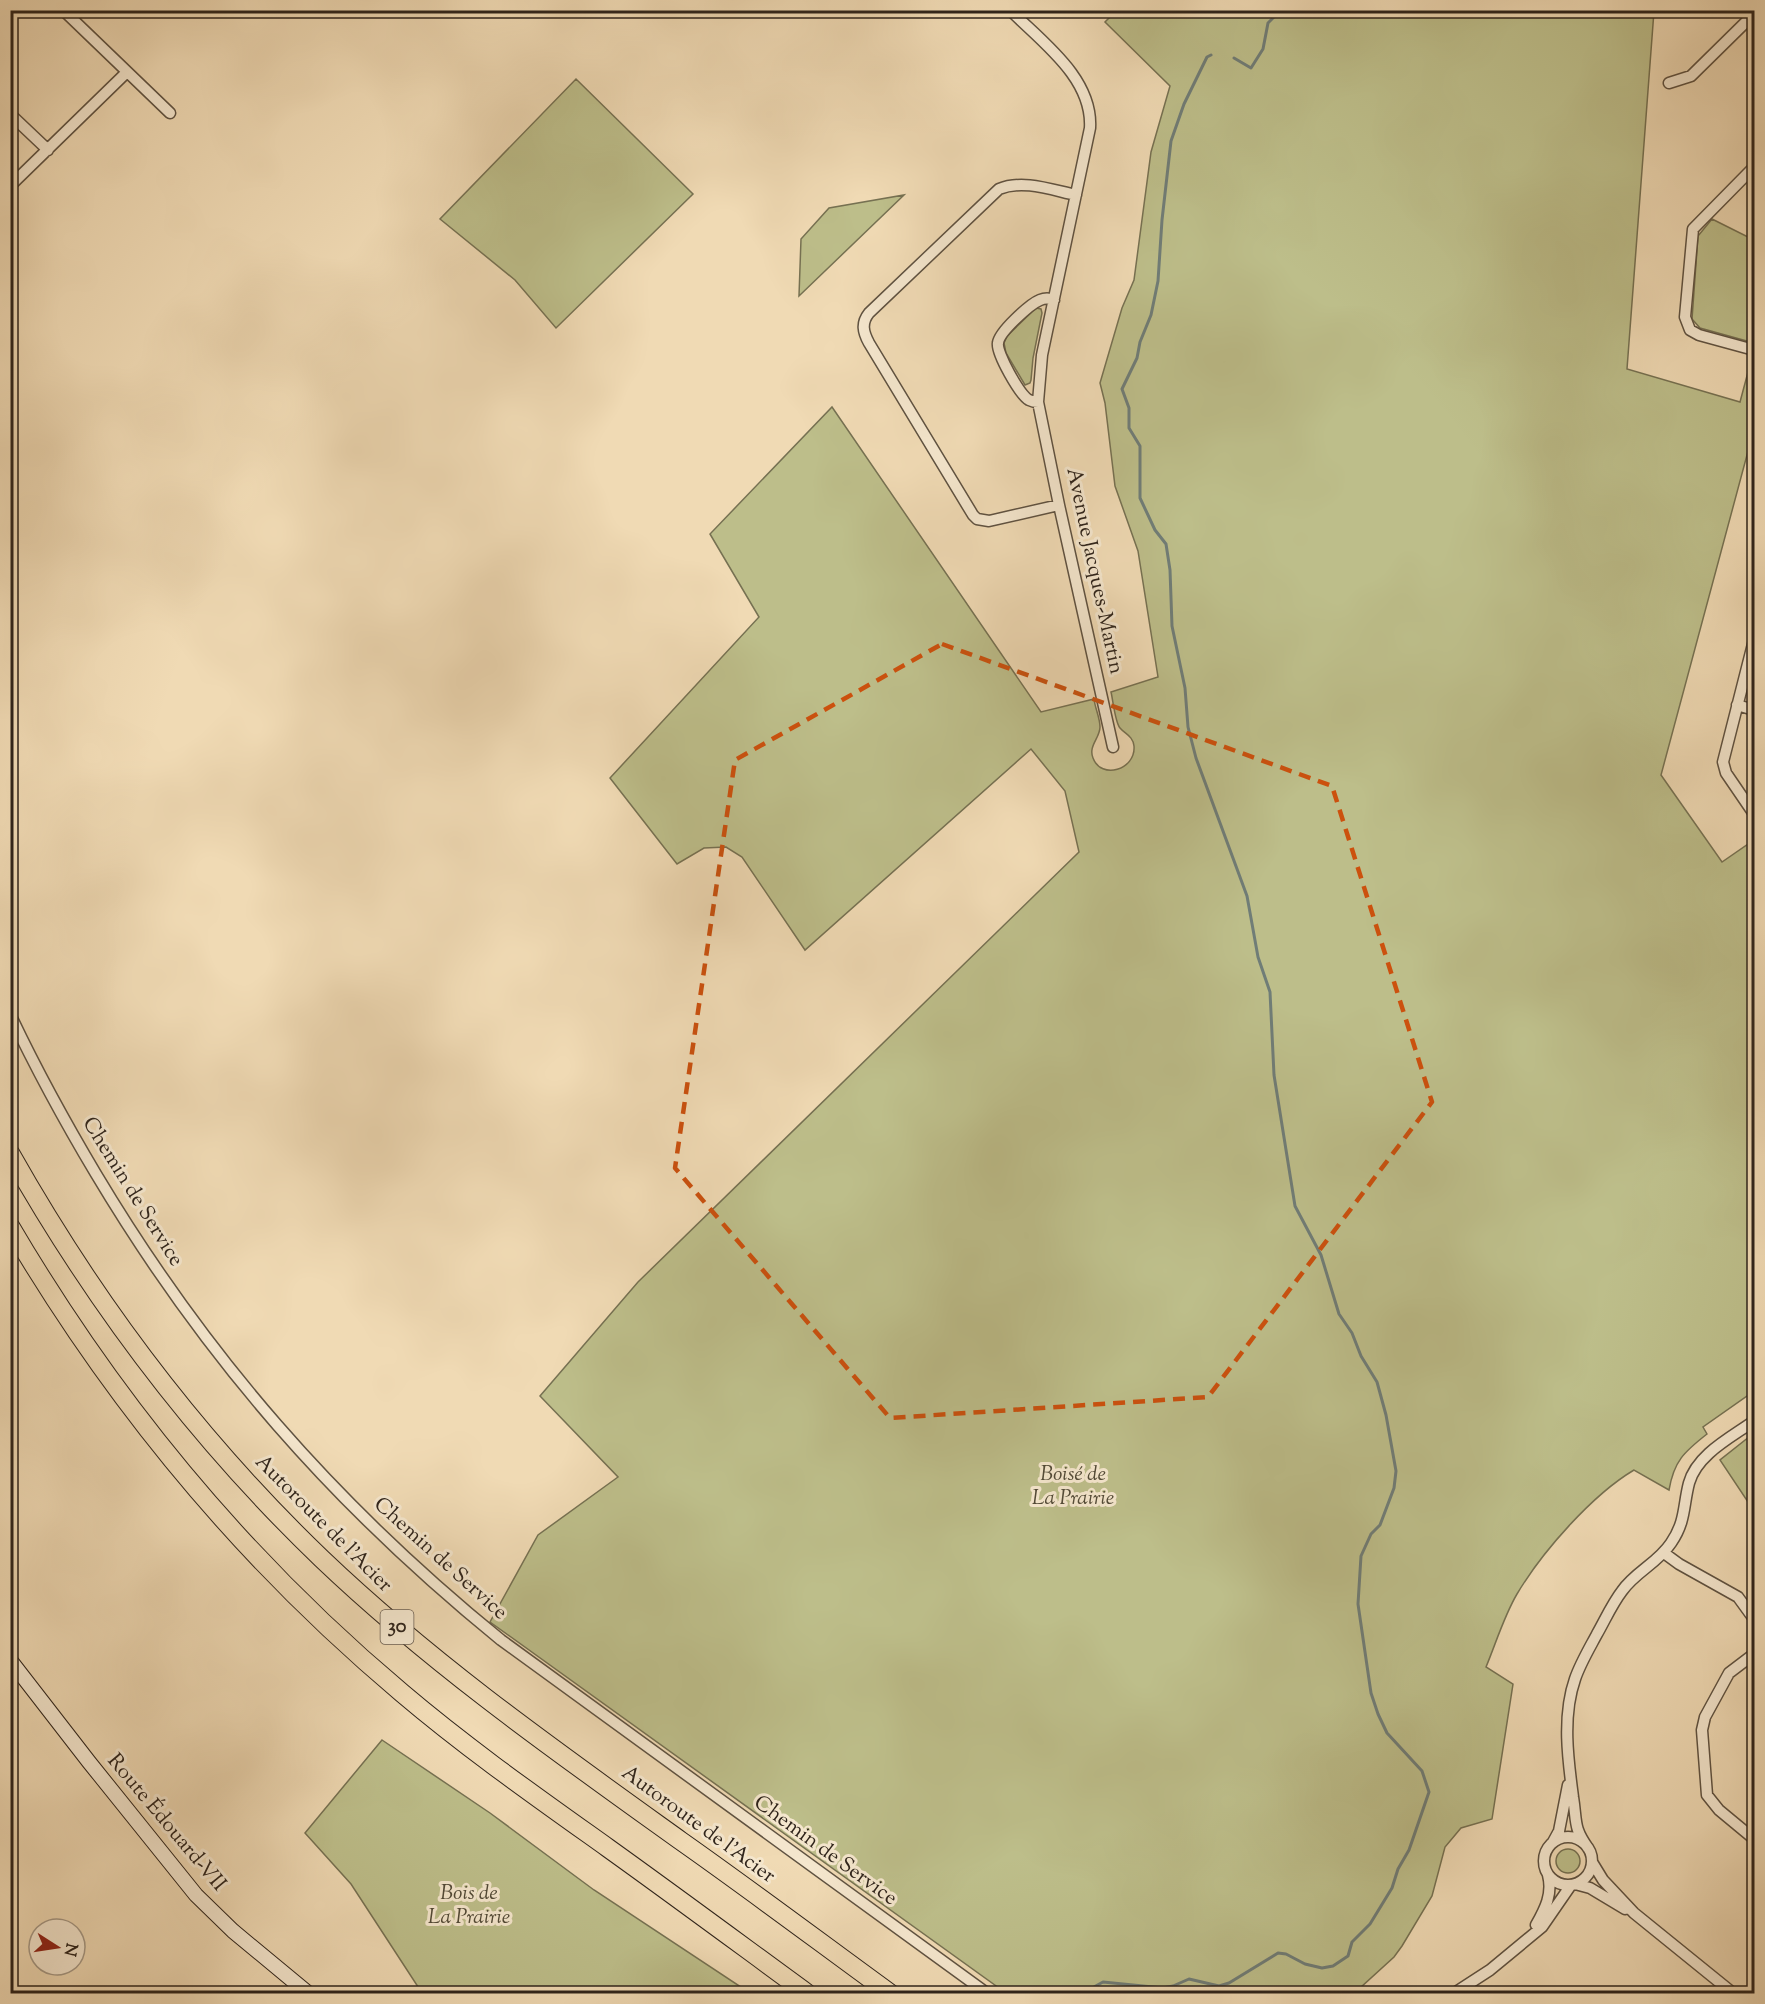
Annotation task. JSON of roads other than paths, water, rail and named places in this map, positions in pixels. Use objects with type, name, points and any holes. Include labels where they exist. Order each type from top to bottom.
[{"type":"highway","name":"Autoroute de l'Acier","points":[[10,1153],[73,1257],[156,1373],[236,1470],[321,1558],[397,1627],[490,1702],[891,1994]]},
{"type":"highway","name":"30","points":[[10,1226],[90,1352],[152,1434],[232,1530],[325,1624],[401,1693],[472,1749],[808,1994]]},
{"type":"main road","name":"Route Édouard-VII","points":[[10,1660],[196,1895],[238,1935],[309,1994]]},
{"type":"street","points":[[63,10],[170,113]]},
{"type":"street","name":"Avenue Jacques-Martin","points":[[1010,10],[1077,79],[1086,94],[1090,111],[1090,128],[1040,367],[1038,402],[1113,747]]},
{"type":"street","points":[[1669,83],[1691,75],[1755,14]]},
{"type":"street","points":[[10,186],[127,72]]},
{"type":"street","points":[[10,114],[48,150]]},
{"type":"street","points":[[1755,167],[1699,222],[1691,234],[1685,317],[1690,330],[1699,335],[1755,350]]},
{"type":"street","points":[[1059,505],[988,521],[977,519],[869,343],[863,322],[869,313],[999,189],[1008,185],[1022,184],[1076,195]]},
{"type":"street","points":[[1038,402],[1027,399],[1020,390],[999,354],[998,342],[1003,332],[1035,302],[1044,299],[1054,300]]},
{"type":"street","points":[[1755,640],[1723,757],[1723,766],[1755,814]]},
{"type":"street","points":[[1737,705],[1755,710]]},
{"type":"street","name":"Chemin de Service","points":[[10,1014],[68,1126],[151,1262],[233,1374],[307,1460],[347,1502],[428,1578],[501,1640],[988,1994]]},
{"type":"street","points":[[1734,1994],[1634,1913],[1603,1880],[1592,1862],[1588,1848],[1576,1826],[1570,1776],[1569,1703],[1576,1677],[1620,1593],[1632,1579],[1665,1552],[1682,1522],[1689,1483],[1696,1468],[1713,1451],[1755,1421]]},
{"type":"street","points":[[1665,1552],[1679,1564],[1733,1593],[1743,1602],[1755,1619]]},
{"type":"street","points":[[1755,1654],[1729,1673],[1705,1717],[1702,1730],[1707,1795],[1713,1804],[1755,1839]]},
{"type":"street","points":[[1531,1936],[1549,1896],[1550,1883],[1545,1867],[1545,1855],[1562,1821],[1570,1776]]},
{"type":"street","points":[[1553,1843],[1560,1839],[1576,1839],[1588,1848]]},
{"type":"street","points":[[1453,1994],[1490,1970],[1531,1936],[1548,1919],[1559,1900],[1573,1885],[1587,1876],[1592,1862]]},
{"type":"street","points":[[1547,1872],[1557,1883],[1590,1888],[1634,1913]]},
{"type":"waterway","points":[[1234,58],[1251,68],[1263,49],[1268,23],[1281,10]]},
{"type":"waterway","points":[[1081,1994],[1103,1982],[1163,1988],[1189,1979],[1219,1986],[1229,1983],[1278,1953],[1286,1954],[1305,1964],[1322,1968],[1333,1966],[1348,1956],[1352,1942],[1370,1924],[1392,1888],[1398,1869],[1409,1850],[1429,1792],[1422,1771],[1387,1733],[1378,1714],[1371,1693],[1358,1604],[1361,1556],[1371,1534],[1380,1525],[1394,1488],[1396,1471],[1386,1415],[1377,1382],[1361,1356],[1352,1333],[1339,1314],[1321,1255],[1295,1206],[1274,1075],[1270,992],[1258,957],[1247,896],[1196,758],[1188,727],[1185,688],[1172,626],[1170,570],[1166,544],[1155,530],[1140,498],[1140,446],[1129,428],[1129,408],[1122,389],[1137,358],[1140,342],[1151,315],[1158,281],[1171,141],[1184,104],[1207,57],[1211,55]]},
{"type":"park label","name":"Boisé de La Prairie","points":[[1073,1487]]},
{"type":"park label","name":"Bois de La Prairie","points":[[469,1906]]}]
